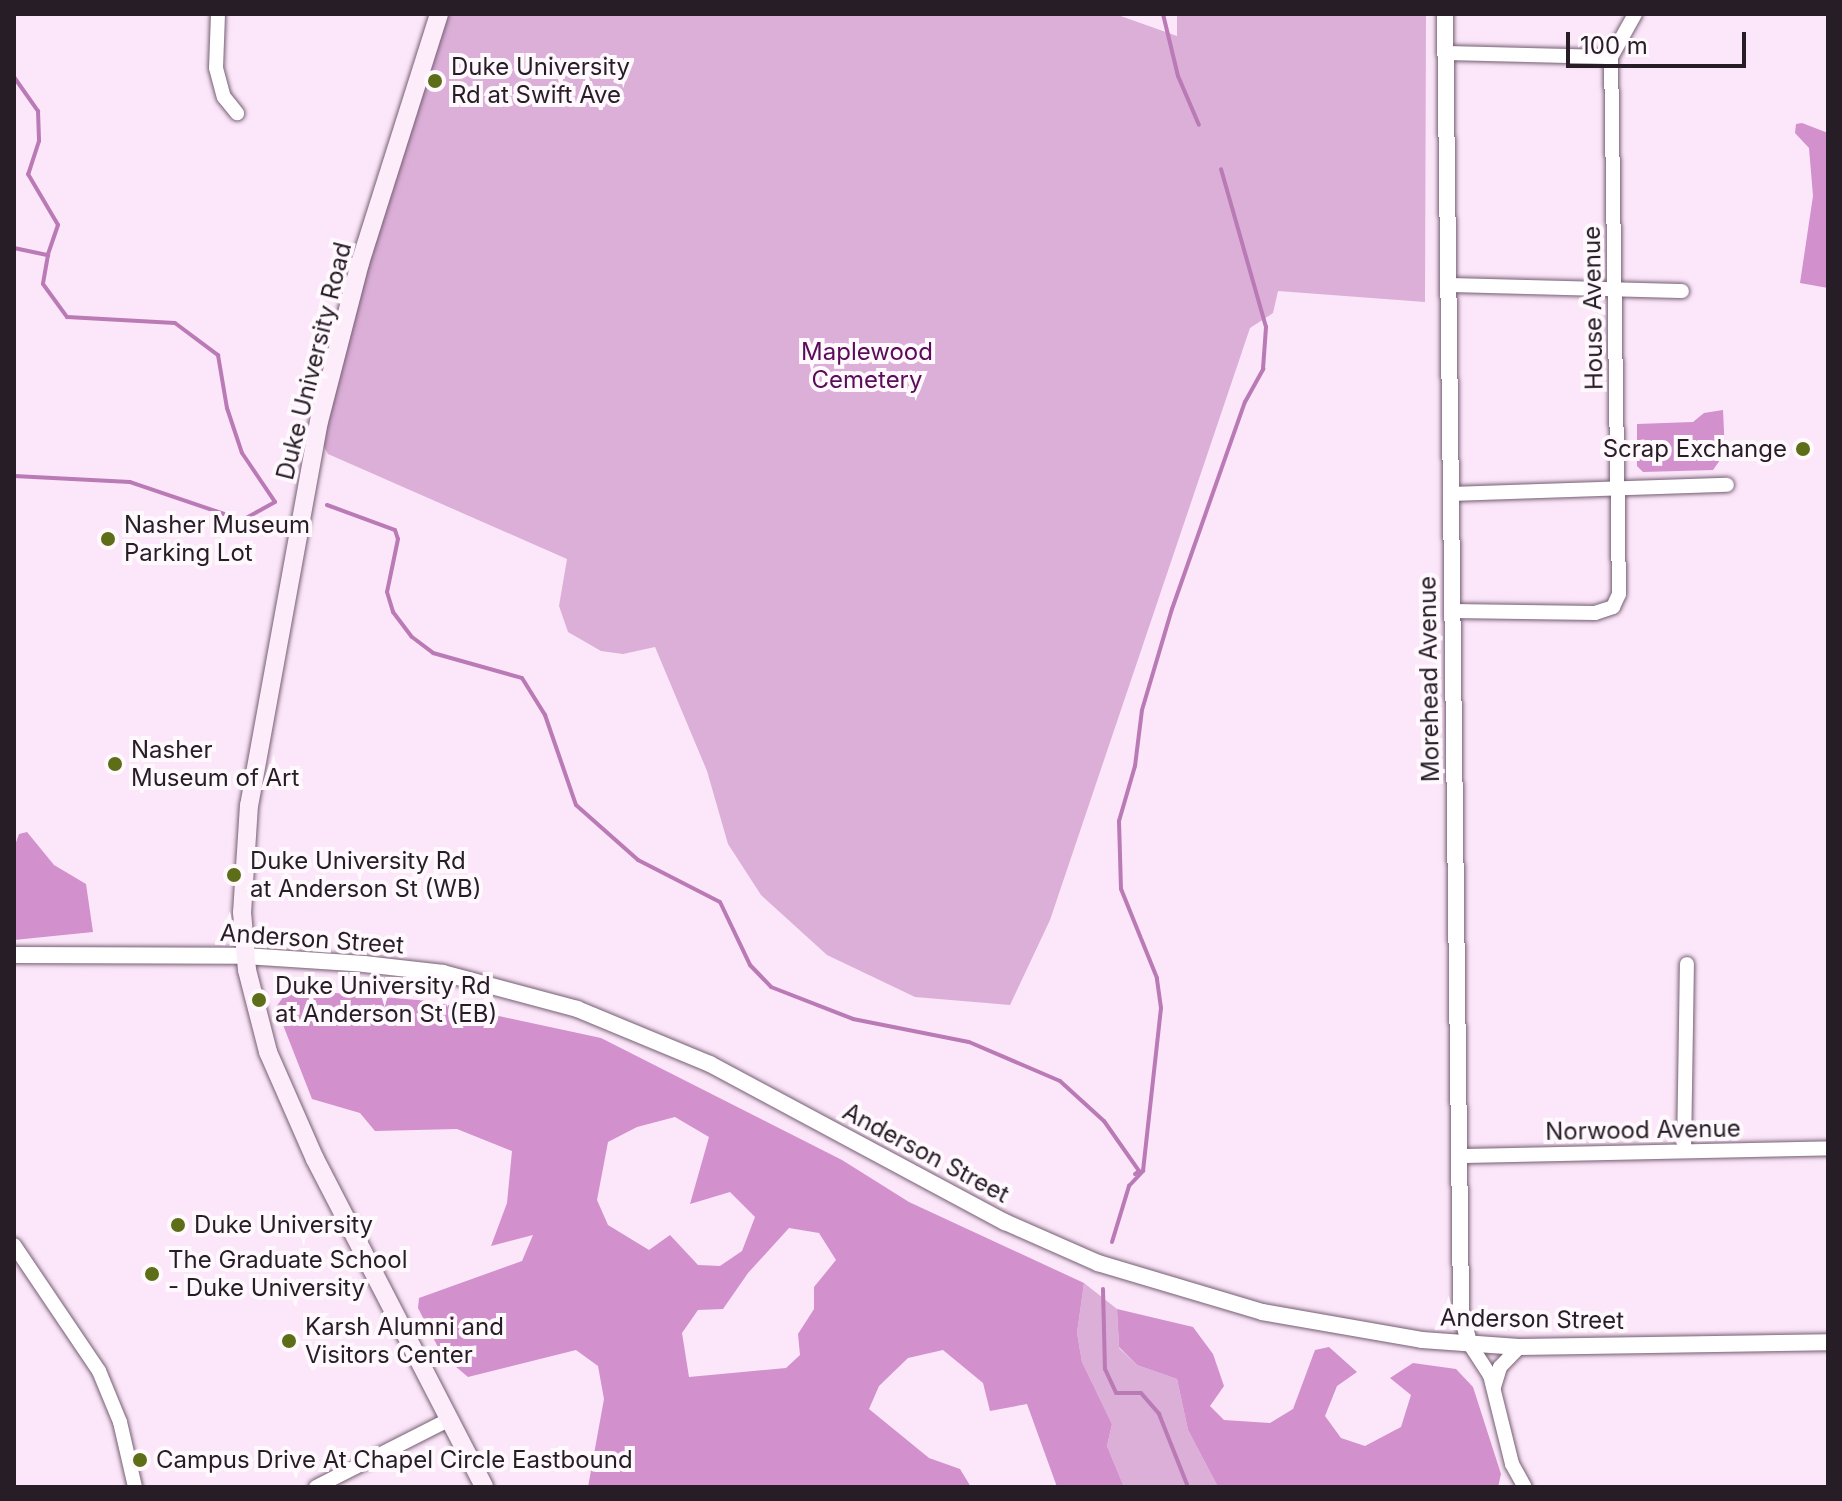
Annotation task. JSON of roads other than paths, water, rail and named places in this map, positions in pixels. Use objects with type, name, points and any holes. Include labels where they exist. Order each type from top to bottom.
[{"type":"main road","name":"Duke University Road","points":[[439,14],[360,263],[319,421],[249,805],[242,877],[245,956],[268,1052],[295,1114],[484,1487]]},
{"type":"street","points":[[218,14],[216,68],[224,97],[237,113]]},
{"type":"street","name":"Morehead Avenue","points":[[1445,14],[1461,1311],[1469,1343]]},
{"type":"street","points":[[1444,53],[1611,57],[1635,14]]},
{"type":"street","name":"House Avenue","points":[[1452,611],[1595,613],[1613,607],[1619,594],[1611,57]]},
{"type":"street","points":[[1448,285],[1682,291]]},
{"type":"street","points":[[1450,494],[1727,485]]},
{"type":"street","name":"Anderson Street","points":[[14,955],[245,956],[443,973],[577,1009],[710,1064],[1005,1222],[1098,1263],[1262,1312],[1422,1340],[1519,1347],[1828,1342]]},
{"type":"street","points":[[1684,1151],[1687,964]]},
{"type":"street","name":"Norwood Avenue","points":[[1460,1156],[1828,1148]]},
{"type":"street","points":[[14,1245],[99,1371],[120,1422],[135,1487]]},
{"type":"street","points":[[1469,1343],[1485,1362],[1512,1464],[1525,1487]]},
{"type":"street","points":[[1494,1387],[1500,1367],[1519,1347]]},
{"type":"street","points":[[316,1487],[450,1419]]},
{"type":"waterway","points":[[1163,14],[1178,76],[1199,125]]},
{"type":"waterway","points":[[14,77],[38,111],[39,141],[28,174],[58,225],[48,254]]},
{"type":"waterway","points":[[1112,1242],[1129,1186],[1143,1171],[1161,1008],[1157,978],[1121,889],[1119,821],[1135,766],[1142,710],[1172,609],[1245,402],[1263,369],[1266,327],[1221,169]]},
{"type":"waterway","points":[[14,248],[48,255],[43,284],[67,317],[175,323],[218,355],[227,408],[242,453],[275,502],[242,520],[130,482],[14,476]]},
{"type":"waterway","points":[[327,505],[395,530],[398,539],[387,592],[393,612],[412,637],[433,653],[522,678],[545,715],[576,805],[638,860],[720,902],[750,965],[771,987],[853,1019],[969,1042],[1060,1081],[1104,1121],[1139,1171],[1135,1174]]},
{"type":"waterway","points":[[1103,1289],[1105,1369],[1116,1393],[1141,1393],[1159,1414],[1188,1487]]},
{"type":"place","name":"Duke University Rd at Swift Ave","points":[[435,81]]},
{"type":"place","name":"Scrap Exchange","points":[[1803,449]]},
{"type":"place","name":"Nasher Museum Parking Lot","points":[[108,539]]},
{"type":"place","name":"Nasher Museum of Art","points":[[115,764]]},
{"type":"place","name":"Duke University Rd at Anderson St (WB)","points":[[234,875]]},
{"type":"place","name":"Duke University Rd at Anderson St (EB)","points":[[259,1000]]},
{"type":"place","name":"Duke University","points":[[178,1225]]},
{"type":"place","name":"The Graduate School - Duke University","points":[[152,1274]]},
{"type":"place","name":"Karsh Alumni and Visitors Center","points":[[289,1341]]},
{"type":"place","name":"Campus Drive At Chapel Circle Eastbound","points":[[140,1460]]},
{"type":"park label","name":"Maplewood Cemetery","points":[[867,366]]}]
